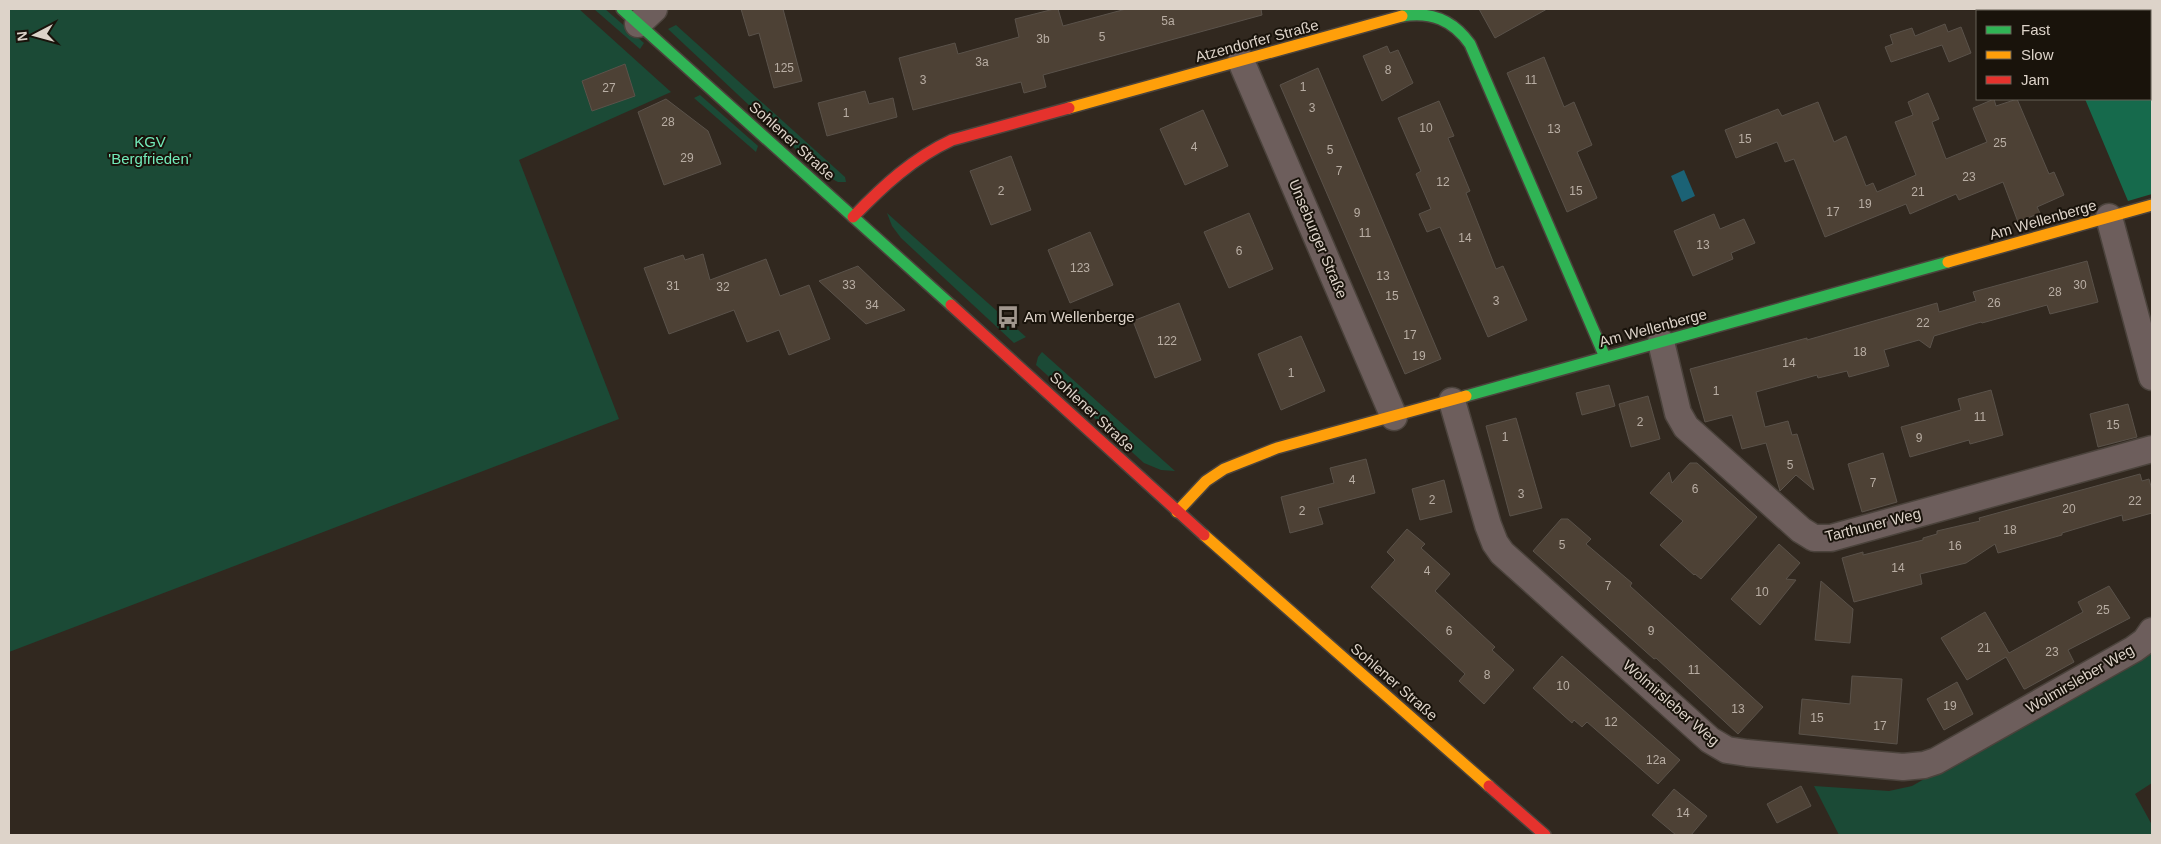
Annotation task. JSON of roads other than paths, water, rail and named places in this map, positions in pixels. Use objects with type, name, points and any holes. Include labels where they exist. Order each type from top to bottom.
[{"type":"street","name":"Sohlener Straße","points":[[638,14],[853,217],[1024,370],[1177,512],[1545,835]]},
{"type":"street","name":"Atzendorfer Straße","points":[[853,217],[888,182],[911,164],[935,148],[952,140],[1409,15],[1433,15],[1453,23],[1470,44],[1605,357]]},
{"type":"street","name":"Unseburger Straße","points":[[1241,61],[1394,417]]},
{"type":"street","name":"Am Wellenberge","points":[[1177,512],[1206,481],[1224,469],[1277,448],[2152,206]]},
{"type":"street","points":[[2109,217],[2152,377]]},
{"type":"street","name":"Tarthuner Weg","points":[[1661,342],[1678,413],[1686,427],[1801,530],[1819,539],[1831,538],[2152,449]]},
{"type":"street","name":"Wolmirsleber Weg","points":[[1452,400],[1488,525],[1495,543],[1502,553],[1710,740],[1727,750],[1747,754],[1893,766],[1924,765],[1936,761],[2134,649],[2145,642],[2152,631]]},
{"type":"water","points":[[1684,170],[1695,196],[1682,202],[1671,176]]},
{"type":"place","name":"Am Wellenberge","points":[[1008,317]]},
{"type":"park label","name":"KGV 'Bergfrieden'","points":[[150,150]]}]
